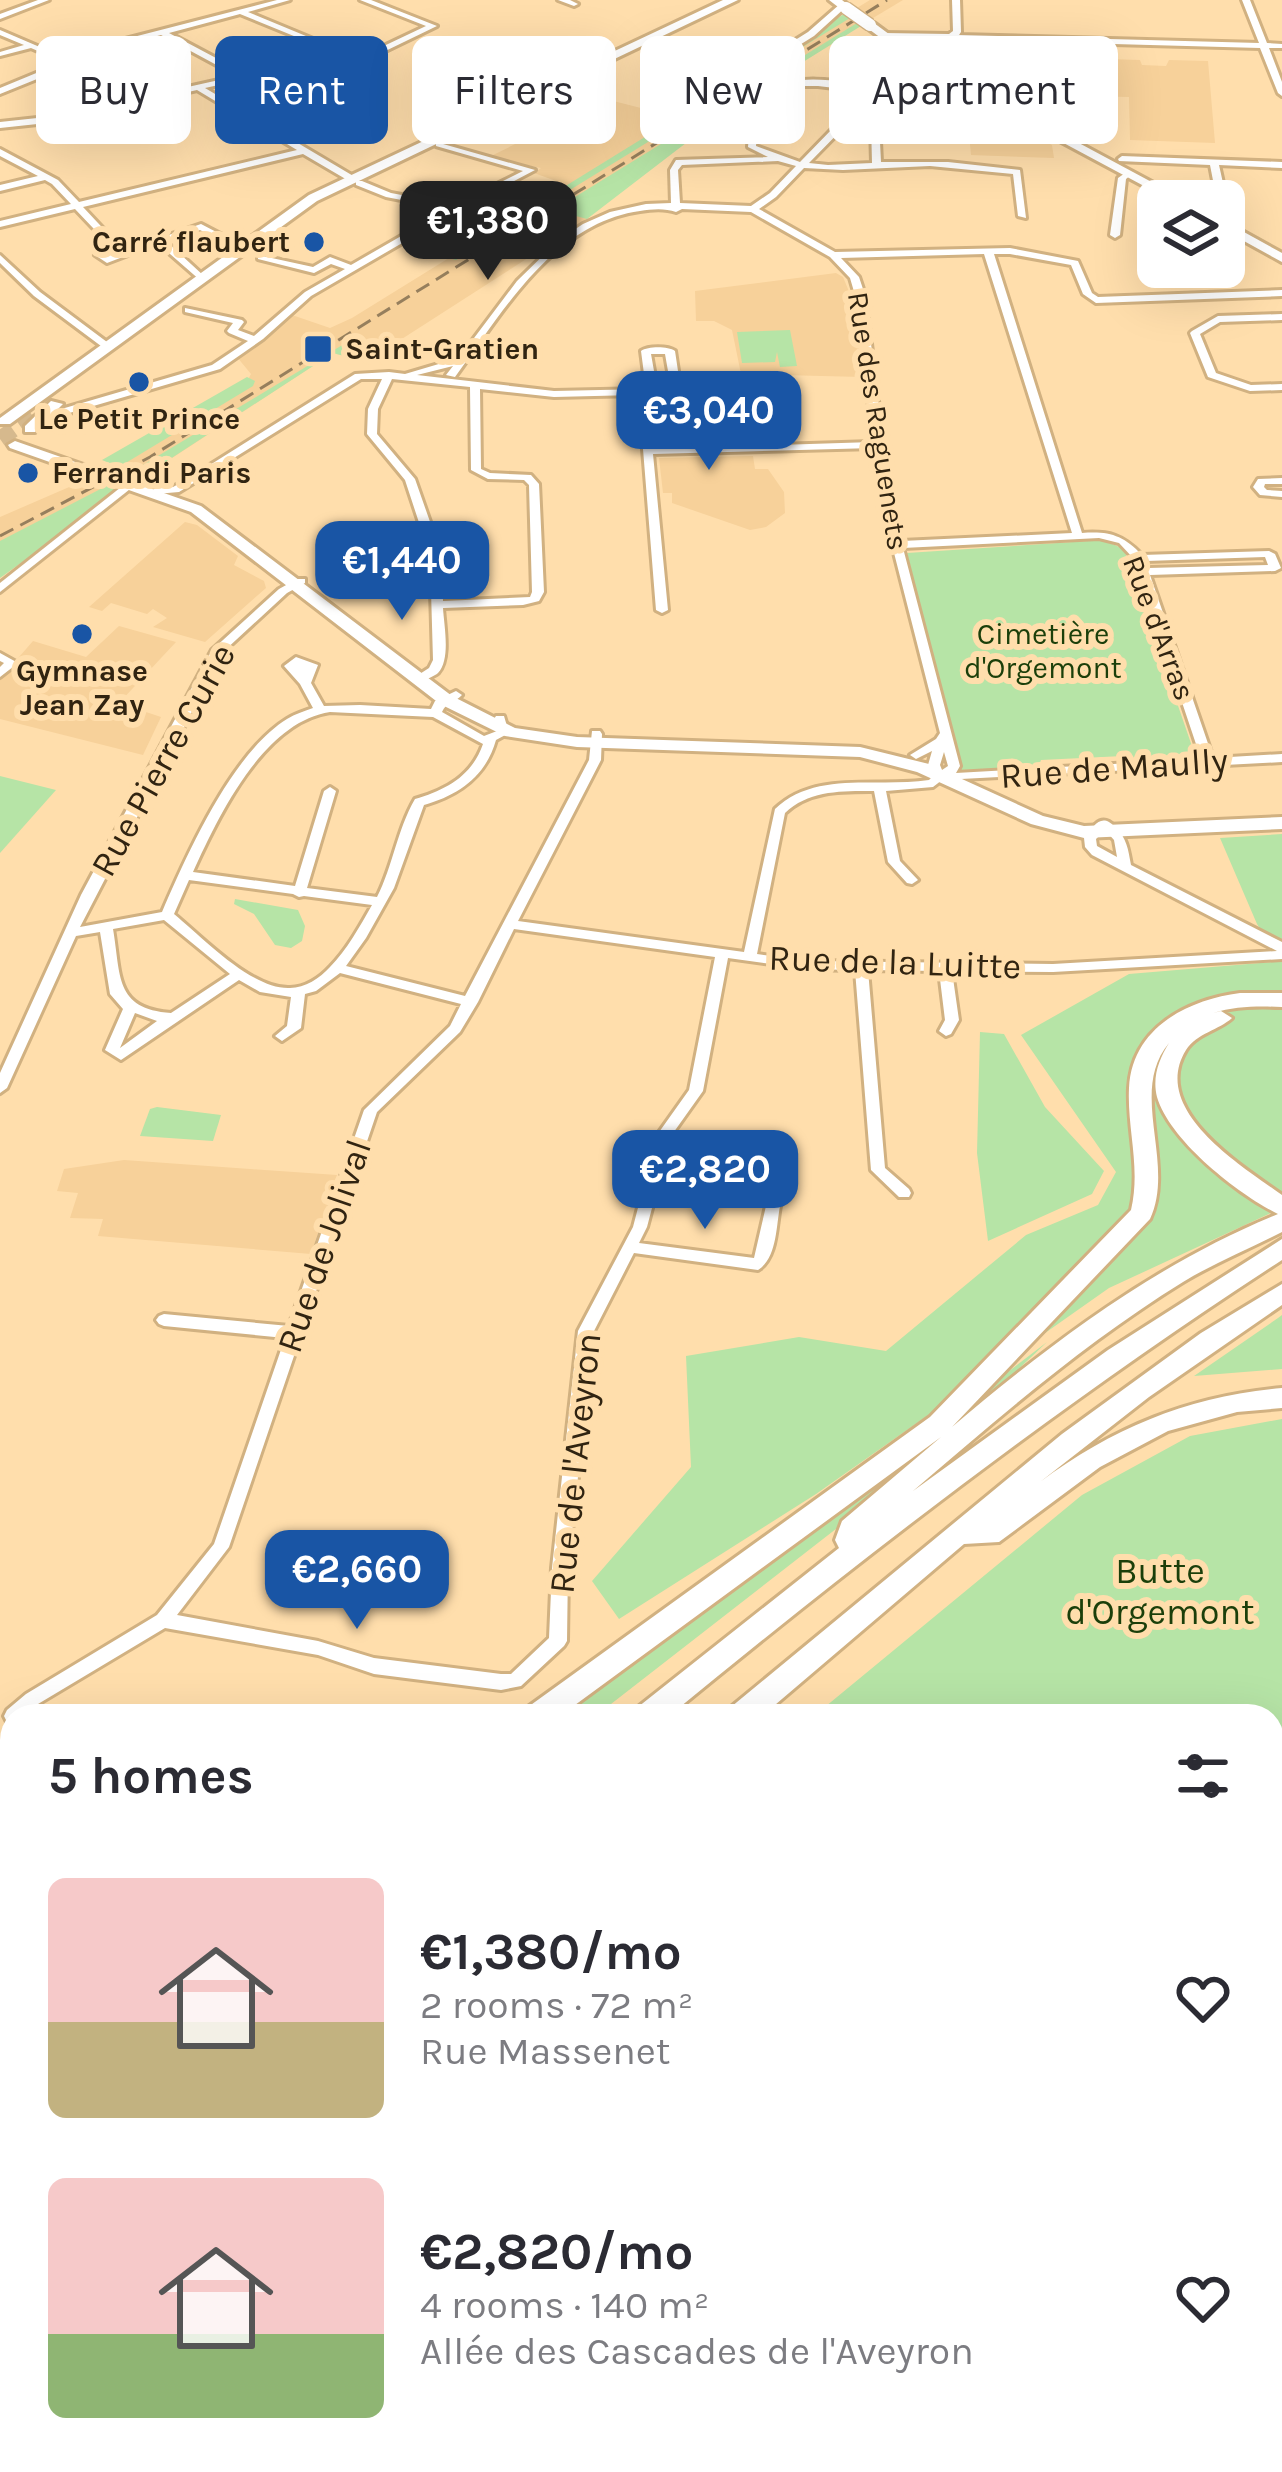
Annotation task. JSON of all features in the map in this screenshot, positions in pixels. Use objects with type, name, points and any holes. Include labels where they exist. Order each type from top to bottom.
[{"type":"highway","points":[[554,1704],[939,1424],[1134,1226],[1147,1201],[1150,1175],[1140,1072],[1155,1038],[1184,1017],[1239,999],[1282,1000]]},
{"type":"highway","points":[[844,1556],[851,1529],[1066,1349],[1179,1273],[1282,1221],[1191,1134],[1170,1104],[1166,1077],[1170,1057],[1184,1036],[1210,1020],[1238,1013],[1282,1013]]},
{"type":"highway","points":[[1184,1017],[1156,1057],[1156,1101],[1187,1145],[1282,1207]]},
{"type":"highway","points":[[663,1704],[844,1556],[1062,1395],[1282,1248]]},
{"type":"highway","points":[[755,1704],[1168,1367],[1282,1293]]},
{"type":"highway","points":[[961,1533],[990,1534],[1104,1451],[1155,1423],[1194,1407],[1282,1398]]},
{"type":"main road","points":[[2,421],[185,290],[355,181],[738,3]]},
{"type":"main road","points":[[841,5],[884,35]]},
{"type":"main road","points":[[5,445],[242,248],[302,204],[439,144]]},
{"type":"main road","points":[[1072,144],[1140,180]]},
{"type":"main road","points":[[1245,238],[1282,258]]},
{"type":"main road","points":[[33,423],[185,290]]},
{"type":"main road","points":[[2,421],[33,423],[202,513],[423,677],[446,703],[498,730],[848,750],[943,769]]},
{"type":"main road","points":[[5,445],[175,490],[214,511],[296,583]]},
{"type":"main road","points":[[596,738],[831,742],[943,769],[1026,815],[1093,831],[1282,823]]},
{"type":"main road","points":[[1093,831],[1282,814]]},
{"type":"street","points":[[0,17],[45,0]]},
{"type":"street","points":[[147,36],[286,0]]},
{"type":"street","points":[[364,0],[430,23],[430,28],[388,47]]},
{"type":"street","points":[[562,0],[574,4]]},
{"type":"street","points":[[952,36],[957,32],[956,0]]},
{"type":"street","points":[[1246,0],[1281,87]]},
{"type":"street","points":[[805,38],[841,5]]},
{"type":"street","points":[[241,11],[303,36]]},
{"type":"street","points":[[0,32],[36,48]]},
{"type":"street","points":[[160,32],[215,61]]},
{"type":"street","points":[[884,35],[906,36]]},
{"type":"street","points":[[1118,42],[1282,46]]},
{"type":"street","points":[[0,54],[31,46]]},
{"type":"street","points":[[0,91],[36,77]]},
{"type":"street","points":[[777,160],[752,147],[756,98],[762,92],[802,84],[829,87]]},
{"type":"street","points":[[191,91],[215,86]]},
{"type":"street","points":[[200,89],[355,181],[389,195],[456,208]]},
{"type":"street","points":[[0,125],[36,121]]},
{"type":"street","points":[[753,209],[829,137]]},
{"type":"street","points":[[33,423],[216,367],[256,340],[299,300],[456,208],[532,170],[439,144]]},
{"type":"street","points":[[876,144],[877,165]]},
{"type":"street","points":[[0,224],[303,151]]},
{"type":"street","points":[[0,152],[46,177],[116,250]]},
{"type":"street","points":[[1122,159],[1282,165]]},
{"type":"street","points":[[676,209],[674,170],[679,162],[777,160],[839,171],[877,165],[1017,172],[1023,216]]},
{"type":"street","points":[[1214,163],[1218,180]]},
{"type":"street","points":[[1115,236],[1122,178],[1128,174]]},
{"type":"street","points":[[0,188],[46,177]]},
{"type":"street","points":[[431,377],[447,372],[464,358],[513,287],[540,262],[612,214],[753,209],[833,255],[988,251],[1069,259],[1076,262],[1088,294],[1096,300],[1282,293]]},
{"type":"street","points":[[208,278],[159,240],[201,227],[242,248]]},
{"type":"street","points":[[988,251],[1078,536]]},
{"type":"street","name":"Rue des Raguenets","points":[[833,255],[854,278],[860,296],[879,445],[897,545],[943,736],[943,769]]},
{"type":"street","points":[[0,257],[18,278],[108,347]]},
{"type":"street","points":[[261,257],[314,270],[330,260],[354,269]]},
{"type":"street","points":[[0,282],[18,278]]},
{"type":"street","points":[[188,310],[239,322],[232,331],[256,340]]},
{"type":"street","points":[[1282,317],[1218,319],[1196,331],[1212,375],[1250,388],[1282,387]]},
{"type":"street","points":[[156,491],[175,490],[350,379],[431,377],[554,394],[652,392],[676,391],[670,350],[646,351],[652,392]]},
{"type":"street","points":[[447,372],[471,384]]},
{"type":"street","points":[[393,375],[373,409],[372,434],[410,479],[436,556],[439,660],[423,677]]},
{"type":"street","points":[[438,605],[523,602],[535,599],[538,592],[534,484],[526,477],[488,476],[476,470],[471,384]]},
{"type":"street","points":[[662,610],[646,451],[879,445]]},
{"type":"street","points":[[1282,481],[1262,481],[1258,487],[1264,493],[1282,494]]},
{"type":"street","points":[[0,589],[138,482]]},
{"type":"street","name":"Rue d'Arras","points":[[897,545],[1078,536],[1123,541],[1138,558],[1208,759]]},
{"type":"street","points":[[1138,558],[1276,553],[1275,568],[1143,572]]},
{"type":"street","name":"Rue Pierre Curie","points":[[0,1088],[152,768],[218,650],[296,583]]},
{"type":"street","points":[[0,656],[12,663],[0,674]]},
{"type":"street","points":[[286,662],[312,665],[305,683],[320,710]]},
{"type":"street","points":[[70,933],[167,915],[265,989],[298,994],[323,985],[340,969],[380,902],[419,802],[468,779],[483,762],[498,730],[446,703],[320,710],[296,717],[246,770],[184,875],[167,915]]},
{"type":"street","points":[[749,957],[779,812],[785,803],[821,790],[926,785],[943,769],[935,748],[943,736]]},
{"type":"street","name":"Rue de Jolival","points":[[27,1704],[163,1620],[221,1547],[371,1109],[446,1040],[471,1003],[595,760],[596,738]]},
{"type":"street","name":"Rue de Maully","points":[[943,769],[1282,758]]},
{"type":"street","points":[[879,787],[894,862],[912,880]]},
{"type":"street","points":[[299,893],[330,791]]},
{"type":"street","points":[[1093,831],[1125,866],[1282,952]]},
{"type":"street","points":[[1093,831],[1125,866]]},
{"type":"street","points":[[184,875],[380,902]]},
{"type":"street","name":"Rue de la Luitte","points":[[509,924],[749,957],[860,966],[1072,967],[1282,952]]},
{"type":"street","points":[[106,927],[117,994],[131,1006],[171,1018]]},
{"type":"street","name":"Rue de l'Aveyron","points":[[163,1620],[318,1648],[374,1666],[501,1682],[514,1681],[557,1641],[560,1568],[586,1330],[640,1227],[664,1135],[695,1091],[722,953]]},
{"type":"street","points":[[860,966],[878,1170],[904,1193]]},
{"type":"street","points":[[945,967],[952,1020],[946,1030]]},
{"type":"street","points":[[340,969],[471,1003]]},
{"type":"street","points":[[131,1006],[112,1050],[121,1055],[240,973]]},
{"type":"street","points":[[282,1036],[294,1028],[298,994]]},
{"type":"street","points":[[629,1247],[758,1264],[773,1206]]},
{"type":"street","points":[[164,1321],[294,1333]]},
{"type":"shaded area","points":[[870,0],[903,0],[843,36],[829,36],[829,44],[805,59],[805,39]]},
{"type":"shaded area","points":[[1118,59],[1166,66],[1169,60],[1208,61],[1215,143],[1130,140],[1129,97],[1118,97]]},
{"type":"shaded area","points":[[616,102],[640,108],[640,144],[682,144],[576,227],[366,362],[333,353],[120,492],[0,544],[0,517],[90,478],[244,387],[251,374],[237,357],[292,315],[330,328],[352,318],[567,185],[534,173],[541,168],[489,157],[515,144],[616,144]]},
{"type":"shaded area","points":[[970,144],[1050,144],[1054,158],[971,155]]},
{"type":"shaded area","points":[[836,273],[843,277],[850,294],[862,377],[741,374],[732,330],[714,321],[696,321],[695,291]]},
{"type":"shaded area","points":[[753,456],[755,469],[768,469],[784,492],[785,513],[766,527],[750,530],[672,503],[672,493],[663,493],[659,458]]},
{"type":"shaded area","points":[[185,522],[197,525],[238,556],[234,565],[264,581],[266,588],[205,642],[153,627],[167,618],[153,609],[147,614],[111,603],[102,611],[89,607]]},
{"type":"shaded area","points":[[119,626],[176,642],[119,703],[161,717],[143,755],[0,719],[0,679],[33,641],[86,657]]},
{"type":"shaded area","points":[[124,1160],[337,1175],[311,1254],[98,1236],[103,1219],[70,1218],[78,1193],[57,1191],[64,1169]]},
{"type":"green space","points":[[844,14],[850,18],[805,46],[805,38]]},
{"type":"green space","points":[[857,23],[861,26],[845,36],[836,36]]},
{"type":"green space","points":[[829,40],[829,46],[805,61],[805,55]]},
{"type":"green space","points":[[640,140],[645,144],[456,260],[449,258]]},
{"type":"green space","points":[[661,144],[685,144],[587,219],[561,212],[489,257],[481,255]]},
{"type":"green space","points":[[790,330],[797,366],[780,367],[777,352],[775,362],[742,363],[737,332]]},
{"type":"green space","points":[[344,344],[372,358],[366,362],[333,353],[144,476],[133,471]]},
{"type":"green space","points":[[247,377],[255,381],[253,386],[119,467],[102,460]]},
{"type":"green space","points":[[114,482],[120,492],[0,578],[0,541]]},
{"type":"green space","name":"Cimetière d'Orgemont","points":[[1103,540],[1124,549],[1195,755],[1131,763],[1123,756],[1041,760],[1038,768],[961,770],[907,553]]},
{"type":"green space","points":[[0,776],[56,790],[0,853]]},
{"type":"green space","points":[[1282,834],[1282,1208],[1109,1288],[816,1494],[619,1619],[592,1581],[691,1467],[686,1356],[799,1337],[886,1351],[1026,1235],[1098,1205],[1116,1172],[1021,1035],[1129,974],[1273,962],[1275,952],[1257,924],[1220,838]]},
{"type":"green space","points":[[235,899],[298,910],[305,926],[302,941],[291,948],[275,945],[254,914],[234,904]]},
{"type":"green space","points":[[980,1032],[1004,1034],[1045,1107],[1104,1171],[1092,1194],[988,1241],[977,1153]]},
{"type":"green space","points":[[150,1109],[221,1115],[213,1141],[140,1136]]},
{"type":"green space","points":[[1282,1315],[1282,1369],[1194,1376],[1278,1318]]},
{"type":"green space","points":[[1047,1342],[913,1469],[611,1704],[573,1704]]},
{"type":"green space","name":"Butte d'Orgemont","points":[[1282,1419],[1282,1704],[829,1704],[1082,1495],[1190,1436]]},
{"type":"tunnel","points":[[0,439],[34,415]]},
{"type":"railway","points":[[0,536],[150,457],[887,0]]},
{"type":"place","name":"Carré flaubert","points":[[314,242]]},
{"type":"place","name":"Saint-Gratien","points":[[318,349]]},
{"type":"place","name":"Le Petit Prince","points":[[139,382]]},
{"type":"place","name":"Ferrandi Paris","points":[[28,473]]},
{"type":"place","name":"Gymnase Jean Zay","points":[[82,634]]}]
